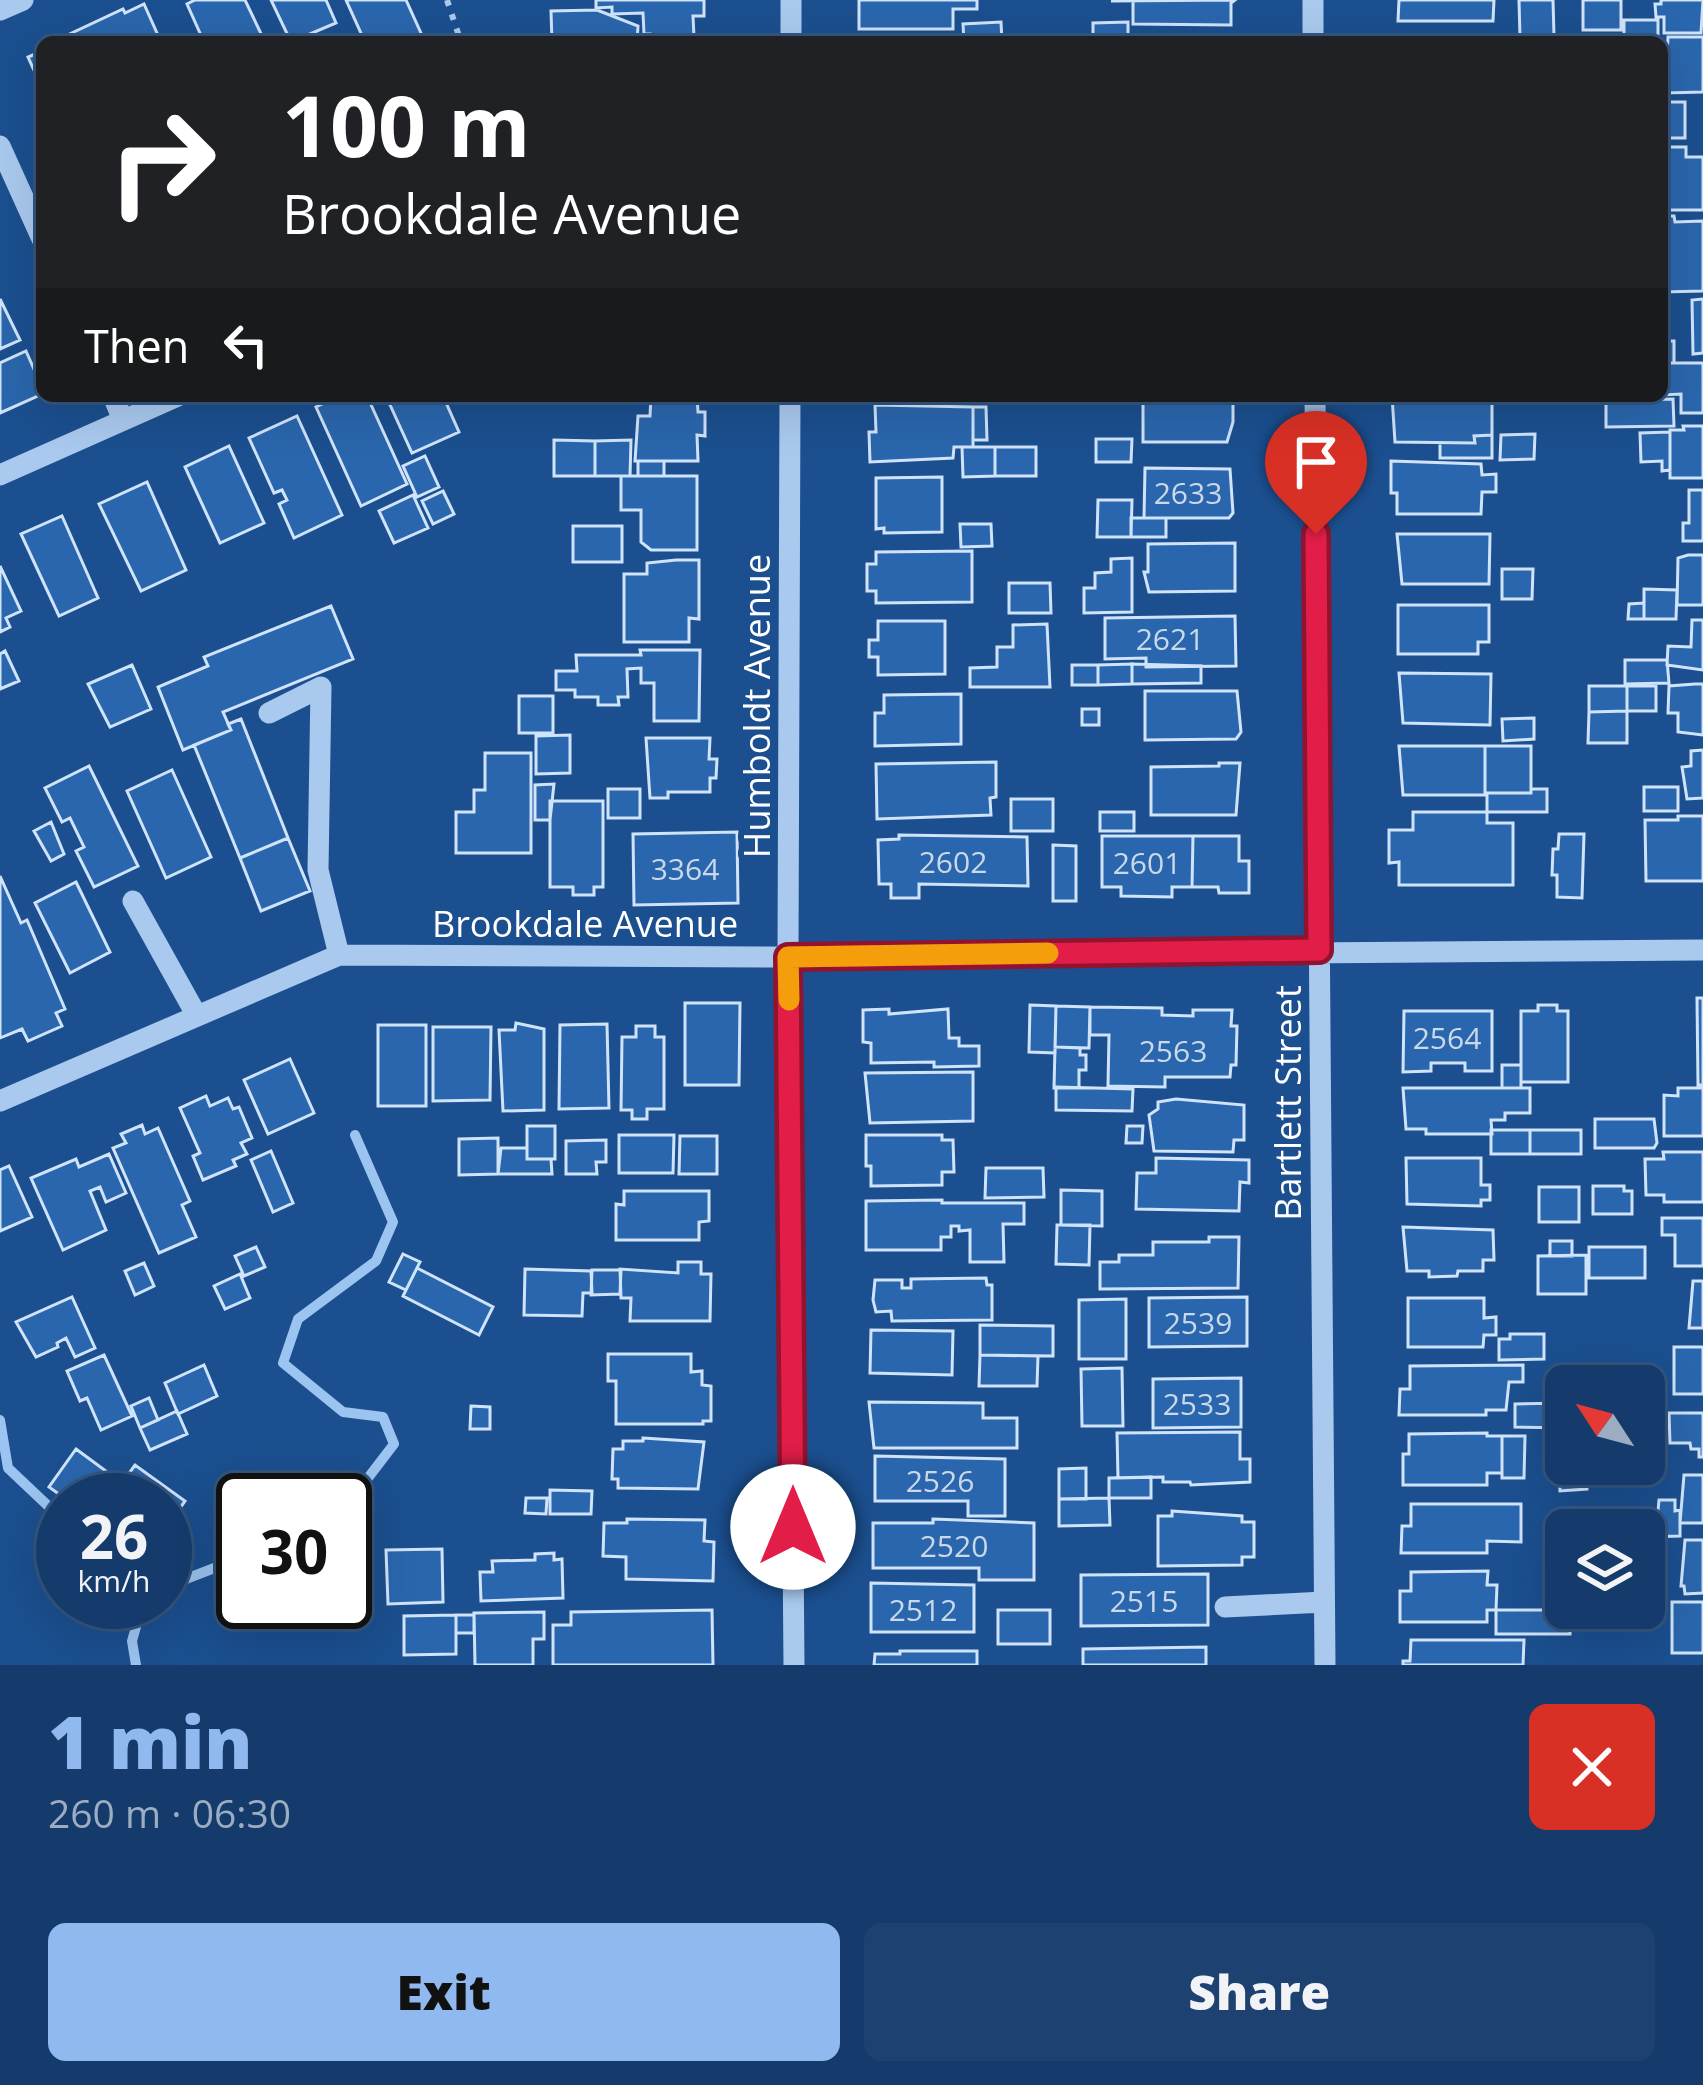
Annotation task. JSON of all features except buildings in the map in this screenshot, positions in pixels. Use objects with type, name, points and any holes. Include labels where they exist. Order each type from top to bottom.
[{"type":"street","points":[[0,10],[23,0]]},
{"type":"street","points":[[791,0],[791,36]]},
{"type":"street","points":[[1312,0],[1313,36]]},
{"type":"street","points":[[0,146],[36,226]]},
{"type":"street","points":[[115,402],[123,420]]},
{"type":"street","points":[[0,475],[164,402]]},
{"type":"street","name":"Humboldt Avenue","points":[[790,402],[788,957],[794,1665]]},
{"type":"street","name":"Bartlett Street","points":[[1315,402],[1324,1665]]},
{"type":"street","points":[[269,712],[321,688],[318,870],[339,955]]},
{"type":"street","points":[[133,901],[196,1016]]},
{"type":"street","name":"Brookdale Avenue","points":[[0,1101],[339,955],[788,957],[1703,950]]},
{"type":"street","points":[[1226,1607],[1324,1602]]},
{"type":"path","points":[[447,0],[459,36]]},
{"type":"waterway","points":[[355,1135],[393,1222],[376,1261],[298,1319],[283,1363],[343,1412],[383,1417],[394,1444],[372,1473]]},
{"type":"waterway","points":[[0,1420],[8,1468],[36,1494]]},
{"type":"waterway","points":[[192,1577],[216,1567]]},
{"type":"waterway","points":[[135,1629],[136,1665]]},
{"type":"slow traffic","points":[[789,1000],[788,957],[1048,953]]},
{"type":"route","points":[[793,1527],[788,957],[1319,950],[1316,534]]}]
